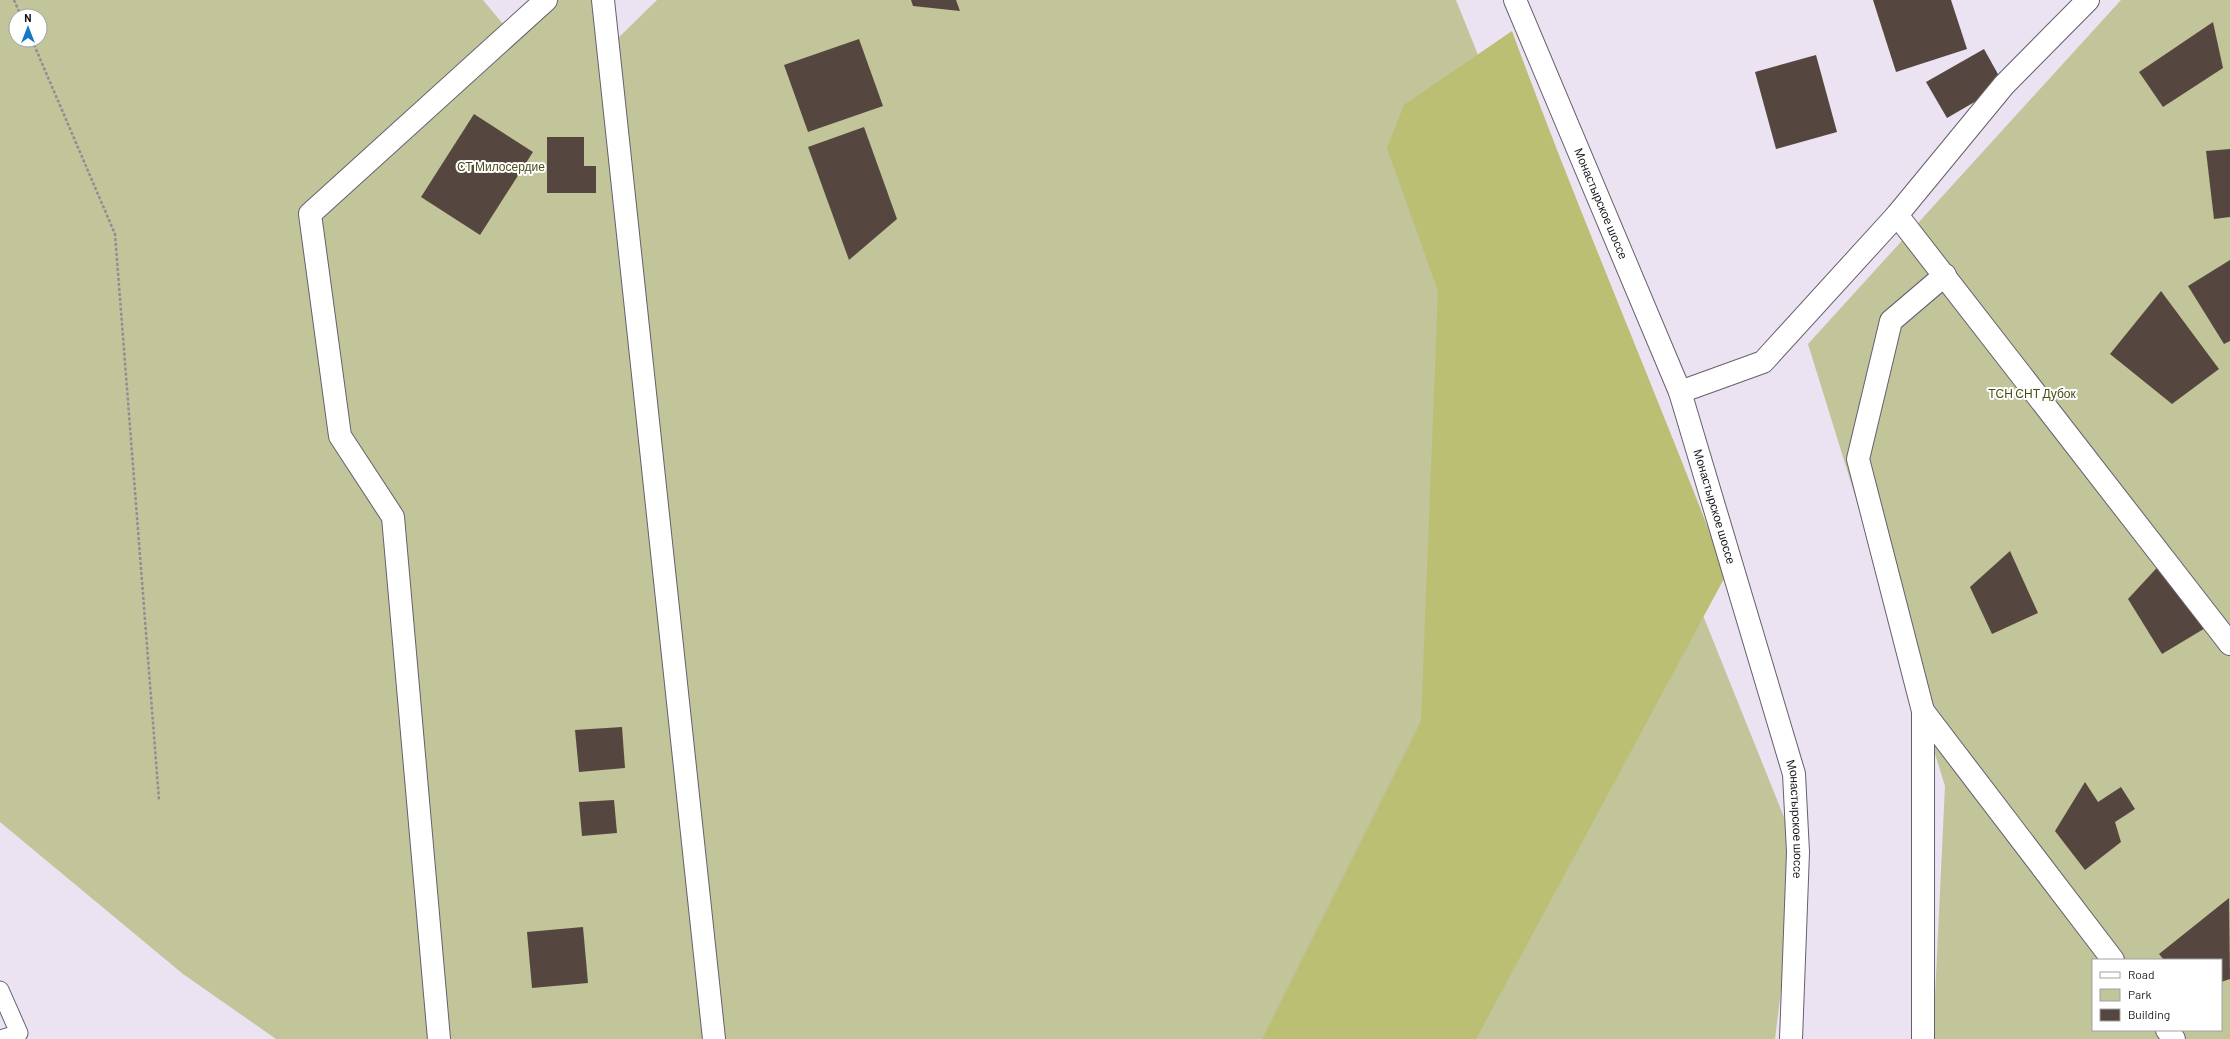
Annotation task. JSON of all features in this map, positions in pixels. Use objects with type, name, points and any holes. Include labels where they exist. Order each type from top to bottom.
[{"type":"street","points":[[438,1039],[393,517],[340,436],[310,214],[546,0]]},
{"type":"street","points":[[603,0],[714,1039]]},
{"type":"street","name":"Монастырское шоссе","points":[[1515,0],[1680,392],[1794,774],[1798,852],[1791,1039]]},
{"type":"street","points":[[1680,392],[1762,362],[1898,215],[2004,85],[2088,0]]},
{"type":"street","points":[[1898,215],[2230,644]]},
{"type":"street","points":[[1923,1039],[1923,711],[1858,459],[1892,322],[1945,275]]},
{"type":"street","points":[[1923,711],[2113,959]]},
{"type":"street","points":[[2168,1031],[2174,1039]]},
{"type":"lane","points":[[0,990],[18,1033],[1,1039]]},
{"type":"path","points":[[35,48],[115,234],[160,800]]},
{"type":"green space","name":"СТ Милосердие","points":[[0,0],[483,0],[507,29],[549,0],[613,0],[613,43],[657,0],[1456,0],[1798,852],[1775,1039],[276,1039],[183,974],[0,822]]},
{"type":"green space","name":"ТСН СНТ Дубок","points":[[2121,0],[2230,0],[2230,1039],[1933,1039],[1945,786],[1808,344]]},
{"type":"green space","points":[[1512,31],[1564,168],[1726,575],[1476,1039],[1262,1039],[1421,721],[1438,291],[1387,148],[1404,105]]},
{"type":"building","points":[[911,0],[956,0],[960,11],[913,6]]},
{"type":"building","points":[[1873,0],[1951,0],[1967,49],[1896,72]]},
{"type":"building","points":[[2213,22],[2223,68],[2163,107],[2139,72]]},
{"type":"building","points":[[859,39],[883,106],[808,132],[784,65]]},
{"type":"building","points":[[1984,49],[2004,85],[1947,118],[1926,82]]},
{"type":"building","points":[[1816,55],[1837,132],[1776,149],[1755,72]]},
{"type":"building","points":[[474,114],[533,152],[480,235],[421,197]]},
{"type":"building","points":[[864,127],[897,219],[849,260],[808,147]]},
{"type":"building","points":[[547,137],[584,137],[584,166],[596,166],[596,193],[547,193]]},
{"type":"building","points":[[2230,149],[2230,217],[2214,219],[2206,151]]},
{"type":"building","points":[[2230,260],[2230,341],[2224,344],[2188,286]]},
{"type":"building","points":[[2161,291],[2219,369],[2172,404],[2110,354]]},
{"type":"building","points":[[2010,551],[2038,613],[1992,634],[1970,587]]},
{"type":"building","points":[[2165,559],[2207,627],[2162,654],[2128,599]]},
{"type":"building","points":[[622,727],[625,768],[579,772],[575,730]]},
{"type":"building","points":[[2085,782],[2098,802],[2121,787],[2135,809],[2115,822],[2121,842],[2085,870],[2055,831]]},
{"type":"building","points":[[614,800],[617,833],[582,836],[579,802]]},
{"type":"building","points":[[2229,898],[2230,979],[2222,982],[2222,959],[2163,959],[2159,954]]},
{"type":"building","points":[[583,927],[588,983],[532,988],[527,932]]}]
